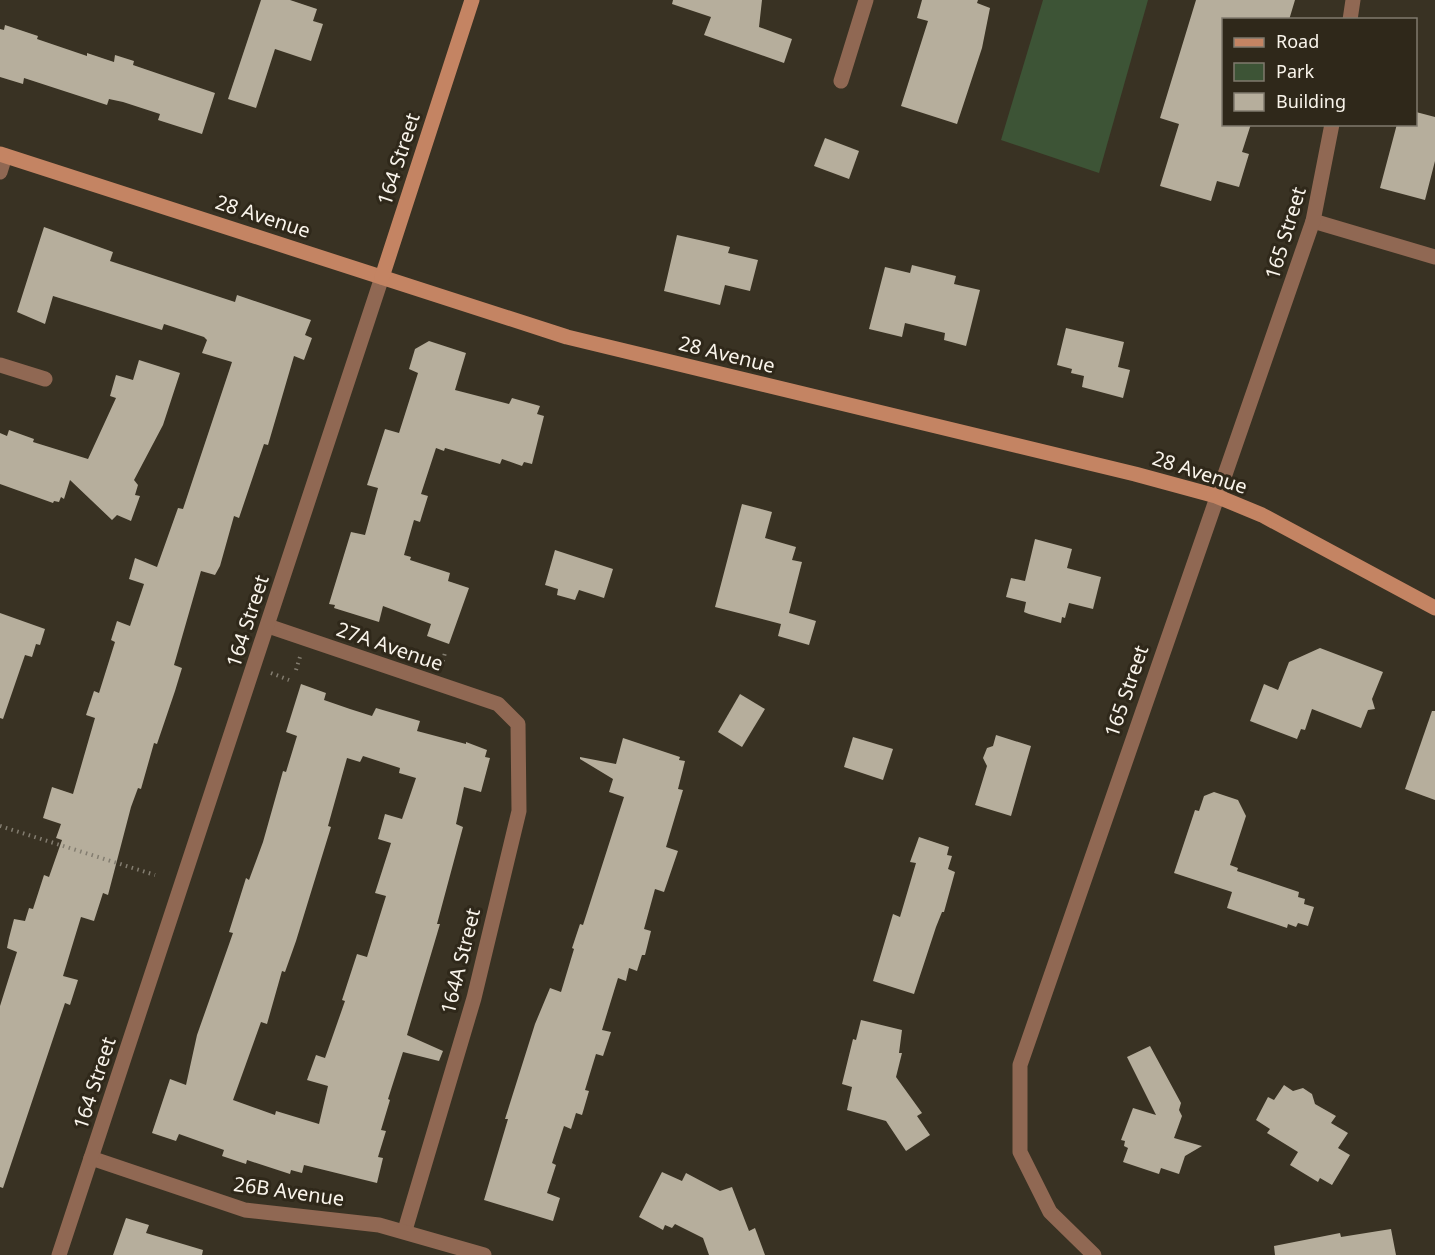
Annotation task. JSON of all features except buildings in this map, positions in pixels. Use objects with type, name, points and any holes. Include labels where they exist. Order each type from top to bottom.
[{"type":"street","name":"164 Street","points":[[59,1255],[268,626],[472,0]]},
{"type":"street","points":[[841,81],[866,0]]},
{"type":"street","points":[[1350,18],[1353,0]]},
{"type":"street","name":"165 Street","points":[[1094,1255],[1050,1212],[1020,1152],[1020,1065],[1313,221],[1332,126]]},
{"type":"street","name":"28 Avenue","points":[[3,155],[567,337],[1113,468],[1216,496],[1311,540],[1435,608]]},
{"type":"street","points":[[0,172],[3,155]]},
{"type":"street","points":[[1313,221],[1435,257]]},
{"type":"street","points":[[0,365],[45,379]]},
{"type":"street","name":"27A Avenue","points":[[268,626],[498,704]]},
{"type":"street","name":"164A Street","points":[[405,1230],[474,998],[519,811],[518,724],[498,704]]},
{"type":"street","name":"26B Avenue","points":[[91,1158],[245,1210],[379,1225],[405,1230],[484,1255]]},
{"type":"path","points":[[296,670],[300,657]]},
{"type":"path","points":[[271,673],[289,680]]},
{"type":"path","points":[[0,826],[155,875]]},
{"type":"green space","points":[[1043,0],[1148,0],[1099,173],[1001,140]]}]
